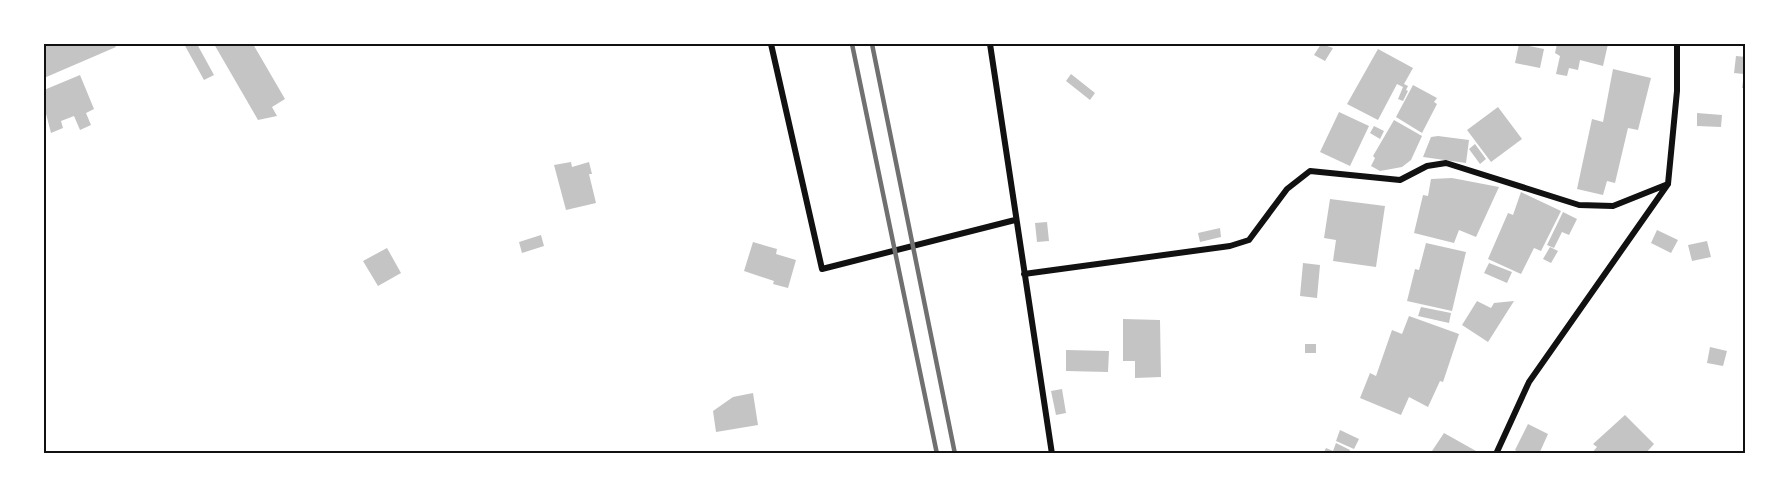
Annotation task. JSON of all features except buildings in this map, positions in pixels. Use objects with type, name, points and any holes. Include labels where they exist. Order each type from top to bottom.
[{"type":"street","points":[[771,44],[822,269],[1015,220]]},
{"type":"street","points":[[990,44],[1052,453]]},
{"type":"street","points":[[1496,453],[1529,382],[1668,184],[1677,91],[1677,44]]},
{"type":"street","points":[[1024,274],[1249,240],[1287,189],[1310,171],[1400,180],[1427,166],[1446,163],[1579,205],[1613,206],[1668,184]]},
{"type":"railway","points":[[852,44],[937,454]]},
{"type":"railway","points":[[872,44],[955,454]]}]
